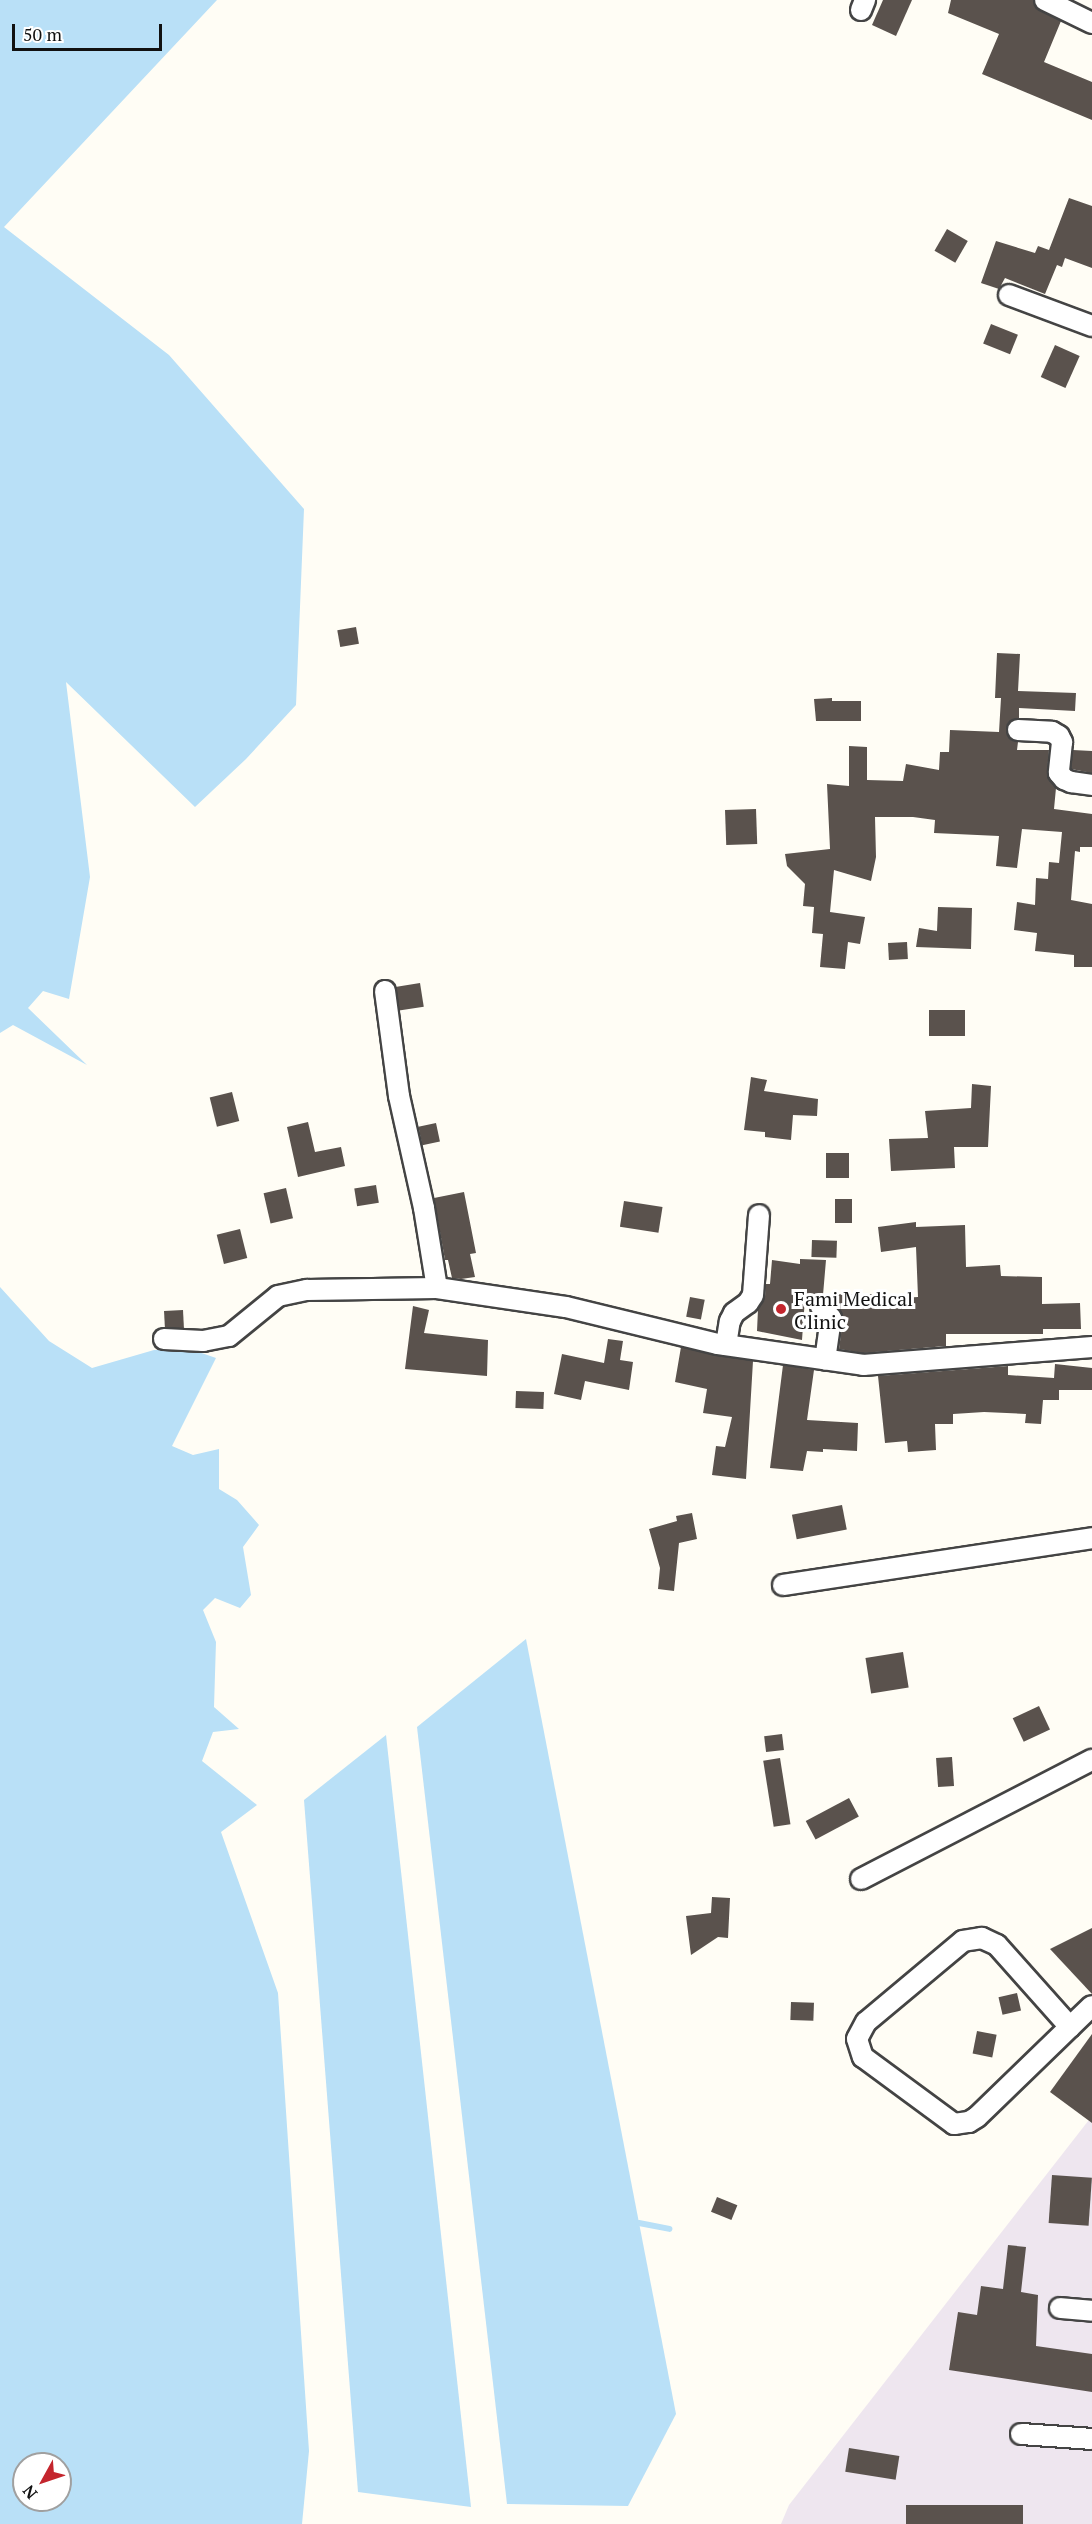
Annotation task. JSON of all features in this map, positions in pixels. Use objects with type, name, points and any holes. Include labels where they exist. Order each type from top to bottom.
[{"type":"street","points":[[1045,0],[1092,23]]},
{"type":"street","points":[[1009,295],[1092,326]]},
{"type":"street","points":[[1018,729],[1052,732],[1059,736],[1062,742],[1059,773],[1071,783],[1092,784]]},
{"type":"street","points":[[385,991],[399,1096],[424,1208],[437,1288]]},
{"type":"street","points":[[726,1345],[734,1312],[753,1295],[759,1215]]},
{"type":"street","points":[[164,1339],[203,1341],[229,1336],[278,1296],[307,1290],[437,1288],[566,1307],[726,1345],[863,1365],[1092,1347]]},
{"type":"street","points":[[821,1307],[831,1318],[825,1360]]},
{"type":"street","points":[[783,1585],[1092,1538]]},
{"type":"street","points":[[861,1879],[1092,1760]]},
{"type":"street","points":[[1070,2027],[997,1946],[982,1938],[963,1941],[866,2022],[857,2039],[863,2057],[954,2124],[969,2122],[977,2117],[1092,2006]]},
{"type":"street","points":[[1060,2308],[1092,2311]]},
{"type":"street","points":[[1021,2434],[1092,2439]]},
{"type":"shaded area","points":[[1092,2116],[1092,2524],[781,2524],[789,2505]]},
{"type":"water","points":[[0,0],[217,0],[4,227],[169,355],[304,509],[296,705],[246,759],[195,807],[66,682],[90,877],[69,999],[43,991],[28,1008],[87,1065],[13,1025],[0,1033]]},
{"type":"water","points":[[0,1287],[49,1341],[92,1368],[154,1350],[190,1349],[216,1358],[172,1446],[193,1455],[219,1449],[219,1489],[237,1500],[259,1525],[243,1547],[251,1595],[240,1608],[215,1598],[203,1610],[216,1642],[214,1707],[239,1729],[213,1732],[202,1761],[257,1805],[221,1832],[278,1993],[309,2451],[302,2524],[0,2524]]},
{"type":"water","points":[[526,1639],[676,2414],[628,2506],[507,2504],[417,1727]]},
{"type":"water","points":[[386,1735],[471,2507],[358,2492],[304,1800]]},
{"type":"building","points":[[883,0],[912,0],[896,36],[872,25]]},
{"type":"building","points":[[951,0],[1033,0],[1039,10],[1061,21],[1044,62],[1092,82],[1092,120],[982,74],[999,34],[948,13]]},
{"type":"building","points":[[1069,198],[1092,206],[1092,268],[1065,258],[1062,267],[1057,265],[1045,294],[1005,278],[999,289],[981,283],[996,241],[1035,253],[1038,246],[1049,250]]},
{"type":"building","points":[[947,229],[968,241],[955,263],[934,251]]},
{"type":"building","points":[[991,324],[1018,335],[1010,354],[983,343]]},
{"type":"building","points":[[1055,345],[1080,356],[1065,388],[1041,377]]},
{"type":"building","points":[[356,627],[359,644],[340,647],[337,630]]},
{"type":"building","points":[[997,653],[1020,654],[1018,691],[1076,693],[1075,711],[1019,708],[1019,718],[1008,723],[1006,730],[1011,740],[1018,742],[1017,750],[1049,750],[1047,772],[1056,788],[1054,809],[1092,814],[1092,847],[1080,847],[1080,852],[1075,851],[1071,900],[1092,904],[1092,967],[1074,967],[1074,955],[1035,951],[1037,933],[1014,930],[1017,902],[1035,905],[1036,878],[1048,879],[1049,862],[1059,863],[1062,832],[1022,829],[1017,868],[996,866],[999,836],[934,833],[935,820],[913,817],[875,817],[876,857],[871,881],[834,870],[830,912],[865,917],[860,944],[848,942],[845,969],[820,967],[823,934],[812,933],[814,907],[803,906],[805,884],[787,866],[785,854],[830,849],[827,784],[849,786],[849,746],[867,747],[867,780],[903,781],[906,764],[939,770],[940,752],[949,752],[950,730],[999,732],[1001,698],[995,698]]},
{"type":"building","points":[[832,698],[832,701],[861,701],[861,721],[816,721],[814,699]]},
{"type":"building","points":[[1073,750],[1092,751],[1092,773],[1071,769]]},
{"type":"building","points":[[756,809],[757,844],[726,845],[725,810]]},
{"type":"building","points":[[938,907],[972,908],[971,949],[916,947],[919,928],[937,931]]},
{"type":"building","points":[[907,942],[908,959],[889,960],[888,943]]},
{"type":"building","points":[[420,983],[424,1007],[399,1011],[395,987]]},
{"type":"building","points":[[929,1010],[965,1010],[965,1036],[929,1036]]},
{"type":"building","points":[[751,1077],[767,1080],[764,1091],[818,1099],[817,1116],[793,1115],[791,1140],[765,1137],[765,1132],[744,1130]]},
{"type":"building","points":[[972,1084],[991,1086],[988,1147],[954,1147],[955,1168],[891,1171],[889,1139],[928,1138],[925,1111],[971,1108]]},
{"type":"building","points":[[232,1092],[239,1121],[217,1127],[210,1098]]},
{"type":"building","points":[[308,1122],[315,1152],[341,1147],[345,1166],[298,1177],[287,1127]]},
{"type":"building","points":[[436,1123],[440,1142],[422,1145],[418,1127]]},
{"type":"building","points":[[826,1153],[849,1153],[849,1178],[826,1178]]},
{"type":"building","points":[[376,1185],[379,1203],[357,1206],[354,1188]]},
{"type":"building","points":[[286,1188],[293,1218],[271,1223],[264,1193]]},
{"type":"building","points":[[464,1192],[476,1253],[470,1254],[475,1277],[461,1279],[452,1278],[448,1260],[445,1260],[434,1198]]},
{"type":"building","points":[[835,1199],[852,1199],[852,1223],[835,1223]]},
{"type":"building","points":[[624,1201],[663,1207],[658,1233],[620,1227]]},
{"type":"building","points":[[916,1222],[916,1227],[965,1225],[966,1267],[1000,1265],[1001,1276],[1042,1277],[1042,1304],[1080,1303],[1081,1329],[1043,1329],[1043,1334],[946,1334],[946,1346],[863,1353],[839,1349],[843,1319],[838,1308],[838,1294],[881,1294],[882,1299],[918,1297],[916,1247],[881,1252],[878,1227]]},
{"type":"building","points":[[240,1229],[247,1258],[224,1264],[217,1235]]},
{"type":"building","points":[[812,1240],[837,1241],[836,1258],[811,1257]]},
{"type":"building","points":[[800,1259],[826,1260],[823,1295],[805,1298],[802,1340],[757,1331],[758,1309],[765,1296],[766,1284],[770,1284],[772,1260],[800,1264]]},
{"type":"building","points":[[690,1297],[705,1300],[701,1319],[686,1317]]},
{"type":"building","points":[[413,1306],[429,1310],[424,1333],[488,1340],[487,1376],[405,1369]]},
{"type":"building","points":[[183,1310],[184,1328],[165,1329],[164,1311]]},
{"type":"building","points":[[608,1339],[623,1341],[620,1360],[633,1362],[629,1390],[585,1381],[581,1400],[554,1394],[562,1354],[604,1363]]},
{"type":"building","points":[[681,1347],[753,1361],[746,1479],[712,1475],[716,1446],[725,1447],[732,1417],[703,1413],[707,1389],[675,1382]]},
{"type":"building","points":[[1055,1364],[1092,1368],[1092,1390],[1059,1390],[1059,1400],[1043,1400],[1041,1424],[1025,1423],[1026,1414],[984,1412],[953,1414],[953,1424],[935,1424],[936,1450],[908,1452],[907,1441],[885,1443],[878,1376],[1008,1366],[1008,1375],[1054,1378]]},
{"type":"building","points":[[783,1365],[814,1370],[807,1420],[858,1423],[857,1451],[823,1449],[823,1452],[807,1451],[803,1471],[770,1468]]},
{"type":"building","points":[[516,1391],[544,1392],[543,1409],[515,1408]]},
{"type":"building","points":[[842,1505],[847,1530],[797,1539],[792,1515]]},
{"type":"building","points":[[692,1513],[697,1539],[679,1543],[674,1591],[658,1589],[660,1568],[649,1529],[677,1521],[676,1516]]},
{"type":"building","points":[[903,1652],[909,1688],[871,1694],[865,1658]]},
{"type":"building","points":[[1039,1706],[1050,1730],[1024,1742],[1013,1718]]},
{"type":"building","points":[[782,1734],[784,1750],[766,1752],[764,1736]]},
{"type":"building","points":[[952,1757],[954,1786],[938,1787],[936,1758]]},
{"type":"building","points":[[780,1758],[790,1824],[774,1827],[763,1761]]},
{"type":"building","points":[[849,1798],[859,1817],[816,1840],[806,1821]]},
{"type":"building","points":[[712,1897],[730,1898],[728,1938],[718,1937],[691,1955],[686,1916],[711,1913]]},
{"type":"building","points":[[1092,1928],[1092,1994],[1050,1949]]},
{"type":"building","points":[[1017,1993],[1021,2011],[1003,2015],[998,1997]]},
{"type":"building","points":[[791,2002],[814,2003],[813,2021],[790,2020]]},
{"type":"building","points":[[977,2031],[997,2035],[992,2057],[973,2054]]},
{"type":"building","points":[[1092,2034],[1092,2123],[1050,2092]]},
{"type":"building","points":[[1052,2175],[1092,2178],[1089,2226],[1049,2223]]},
{"type":"building","points":[[717,2197],[737,2205],[731,2220],[711,2212]]},
{"type":"building","points":[[1008,2245],[1026,2247],[1021,2292],[1038,2295],[1036,2346],[1092,2354],[1092,2392],[949,2370],[958,2312],[977,2315],[981,2286],[1003,2289]]},
{"type":"building","points":[[849,2448],[899,2456],[896,2480],[845,2472]]},
{"type":"building","points":[[906,2505],[1023,2505],[1023,2524],[906,2524]]},
{"type":"waterway","points":[[639,2223],[669,2229]]},
{"type":"place","name":"Fami Medical Clinic","points":[[781,1309]]}]
